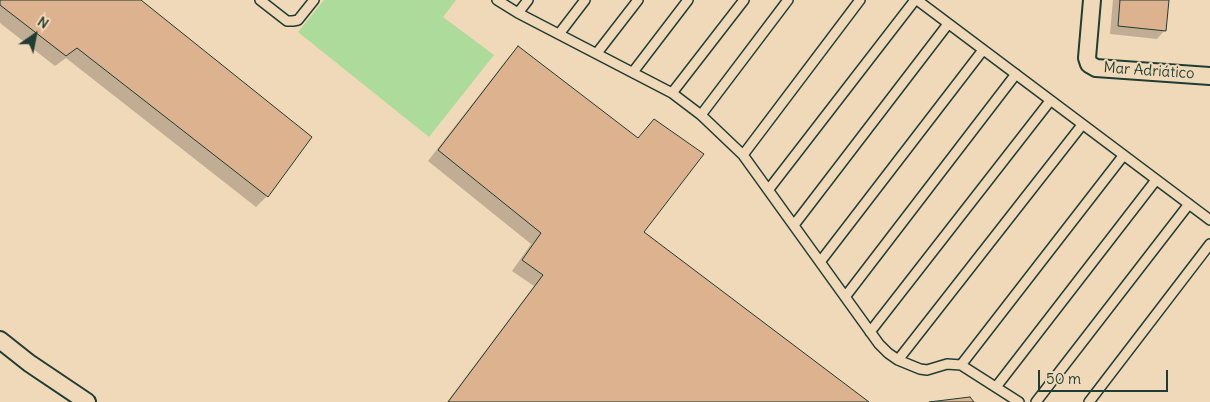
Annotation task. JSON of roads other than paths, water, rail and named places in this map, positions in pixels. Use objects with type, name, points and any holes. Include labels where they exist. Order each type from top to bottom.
[{"type":"street","name":"Mar Adriático","points":[[1092,0],[1087,58],[1089,64],[1096,68],[1210,76]]},
{"type":"street","points":[[0,340],[29,363],[87,402]]},
{"type":"lane","points":[[260,0],[287,21],[298,20],[314,0]]},
{"type":"lane","points":[[497,0],[518,13],[672,93],[701,115],[743,155],[870,332],[888,353],[898,360],[927,370],[947,364],[961,365],[1019,402]]},
{"type":"lane","points":[[518,13],[528,0]]},
{"type":"lane","points":[[559,34],[585,0]]},
{"type":"lane","points":[[597,53],[638,0]]},
{"type":"lane","points":[[633,72],[688,0]]},
{"type":"lane","points":[[672,93],[744,0]]},
{"type":"lane","points":[[701,115],[788,0]]},
{"type":"lane","points":[[743,155],[860,0]]},
{"type":"lane","points":[[769,189],[916,0],[1210,220]]},
{"type":"lane","points":[[794,225],[948,24]]},
{"type":"lane","points":[[820,262],[983,50]]},
{"type":"lane","points":[[845,297],[1016,74]]},
{"type":"lane","points":[[870,332],[1050,101]]},
{"type":"lane","points":[[898,360],[1082,125]]},
{"type":"lane","points":[[961,365],[1124,156]]},
{"type":"lane","points":[[996,386],[1156,180]]},
{"type":"lane","points":[[1036,402],[1189,204]]},
{"type":"lane","points":[[1089,402],[1210,244]]}]
